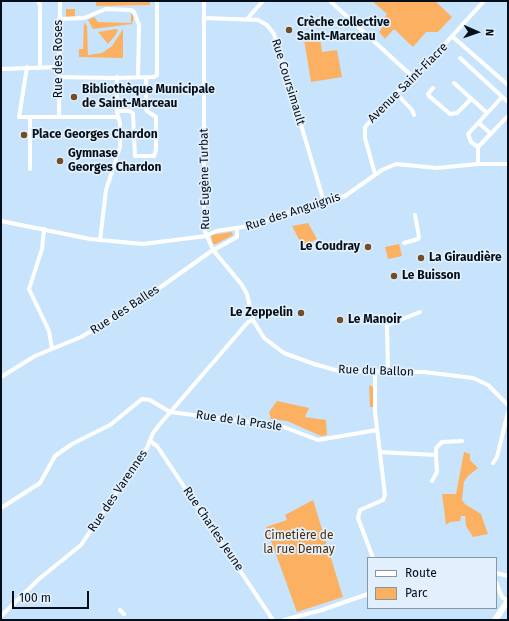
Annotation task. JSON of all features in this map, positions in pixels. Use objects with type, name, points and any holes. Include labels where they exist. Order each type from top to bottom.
[{"type":"main road","points":[[495,620],[508,601]]},
{"type":"street","points":[[38,1],[40,5],[40,67]]},
{"type":"street","name":"Rue des Roses","points":[[59,116],[60,1]]},
{"type":"street","points":[[59,77],[154,77],[157,74],[156,1]]},
{"type":"street","name":"Rue Eugène Turbat","points":[[204,1],[203,225],[206,236]]},
{"type":"street","points":[[247,19],[263,1]]},
{"type":"street","points":[[330,1],[413,77]]},
{"type":"street","name":"Avenue Saint-Fiacre","points":[[375,174],[364,131],[369,121],[396,93],[418,74],[484,1]]},
{"type":"street","points":[[59,19],[84,18],[106,9],[131,10],[134,12],[139,25],[138,76]]},
{"type":"street","name":"Rue Coursimault","points":[[204,18],[258,20],[267,25],[274,34],[324,202]]},
{"type":"street","points":[[453,37],[508,86]]},
{"type":"street","points":[[460,58],[508,102]]},
{"type":"street","points":[[1,69],[20,70],[27,67],[59,67]]},
{"type":"street","points":[[27,67],[19,117],[118,117]]},
{"type":"street","points":[[100,240],[106,190],[120,147],[120,123],[117,110],[118,77]]},
{"type":"street","points":[[117,110],[129,111],[134,117],[135,156],[154,156],[156,150],[156,117],[147,111],[146,108],[146,77]]},
{"type":"street","points":[[454,84],[486,113]]},
{"type":"street","points":[[433,88],[428,94],[429,96],[450,114],[457,113],[471,99]]},
{"type":"street","points":[[396,93],[412,110],[414,115]]},
{"type":"street","points":[[478,164],[478,147],[468,136],[486,113],[502,97]]},
{"type":"street","points":[[478,147],[508,116]]},
{"type":"street","points":[[30,117],[30,169]]},
{"type":"street","points":[[478,123],[491,134]]},
{"type":"street","name":"Rue des Anguignis","points":[[1,221],[100,240],[143,244],[206,236],[216,232],[256,226],[276,216],[345,196],[375,174],[400,164],[437,168],[478,164],[508,164]]},
{"type":"street","points":[[404,243],[418,239],[419,237],[415,215]]},
{"type":"street","points":[[44,229],[42,248],[29,289],[49,331],[52,348]]},
{"type":"street","name":"Rue des Balles","points":[[1,377],[11,369],[52,348],[81,337],[125,312],[213,250],[237,237],[237,230]]},
{"type":"street","name":"Rue du Ballon","points":[[206,236],[213,250],[242,285],[250,302],[253,320],[264,338],[284,353],[339,371],[424,372],[474,378],[488,385],[508,405]]},
{"type":"street","points":[[388,372],[387,326],[420,312]]},
{"type":"street","name":"Rue des Varennes","points":[[1,616],[39,579],[81,545],[119,489],[142,460],[153,433],[248,322],[253,320]]},
{"type":"street","points":[[373,557],[358,518],[360,510],[384,498],[377,430],[375,372]]},
{"type":"street","points":[[1,508],[40,483],[55,456],[72,444],[110,425],[142,399],[150,400],[170,412]]},
{"type":"street","name":"Rue de la Prasle","points":[[170,412],[281,426],[318,440],[377,430]]},
{"type":"street","points":[[493,463],[497,457],[508,412]]},
{"type":"street","name":"Rue Charles Jeune","points":[[150,441],[157,446],[273,620]]},
{"type":"street","points":[[432,481],[437,472],[436,448],[442,442],[462,441]]},
{"type":"street","points":[[380,452],[436,455]]},
{"type":"street","points":[[497,573],[508,576]]},
{"type":"street","points":[[497,576],[502,574]]},
{"type":"street","points":[[497,584],[502,597],[508,601]]},
{"type":"street","points":[[284,620],[322,610],[367,594]]},
{"type":"street","points":[[120,610],[124,614]]},
{"type":"green space","points":[[96,1],[150,1],[150,5],[96,6]]},
{"type":"green space","points":[[372,1],[435,1],[452,17],[438,32],[426,32],[413,47],[394,29],[385,39],[379,32],[382,28],[380,25],[387,14]]},
{"type":"green space","points":[[66,9],[75,9],[75,18],[66,18]]},
{"type":"green space","points":[[131,13],[134,17],[132,24],[93,29],[88,20],[94,17],[98,22],[131,23]]},
{"type":"green space","points":[[84,22],[87,26],[88,55],[102,53],[112,46],[123,29],[123,58],[79,57],[79,49],[83,49]]},
{"type":"green space","points":[[118,30],[115,36],[108,44],[98,32]]},
{"type":"green space","points":[[320,37],[322,52],[337,50],[342,77],[311,82],[304,39]]},
{"type":"green space","points":[[308,223],[317,239],[303,247],[292,226]]},
{"type":"green space","points":[[232,232],[233,235],[216,244],[213,244],[211,235]]},
{"type":"green space","points":[[399,244],[402,256],[388,259],[385,247]]},
{"type":"green space","points":[[369,385],[373,387],[373,407],[370,407]]},
{"type":"green space","points":[[277,401],[309,408],[305,417],[326,420],[327,435],[321,436],[287,421],[271,419],[269,412]]},
{"type":"green space","points":[[464,452],[470,454],[470,460],[478,468],[468,476],[464,482],[462,500],[465,504],[481,514],[488,534],[473,537],[466,526],[465,516],[461,516],[460,521],[450,522],[446,525],[442,494],[456,494]]},
{"type":"green space","name":"Cimetière de la rue Demay","points":[[313,500],[343,597],[297,612],[266,527],[287,520],[285,515]]},
{"type":"place","name":"Crèche collective Saint-Marceau","points":[[289,30]]},
{"type":"place","name":"Bibliothèque Municipale de Saint-Marceau","points":[[74,97]]},
{"type":"place","name":"Place Georges Chardon","points":[[24,135]]},
{"type":"place","name":"Gymnase Georges Chardon","points":[[60,161]]},
{"type":"place","name":"Le Coudray","points":[[368,247]]},
{"type":"place","name":"La Giraudière","points":[[421,258]]},
{"type":"place","name":"Le Buisson","points":[[394,276]]},
{"type":"place","name":"Le Zeppelin","points":[[301,313]]},
{"type":"place","name":"Le Manoir","points":[[340,320]]}]
